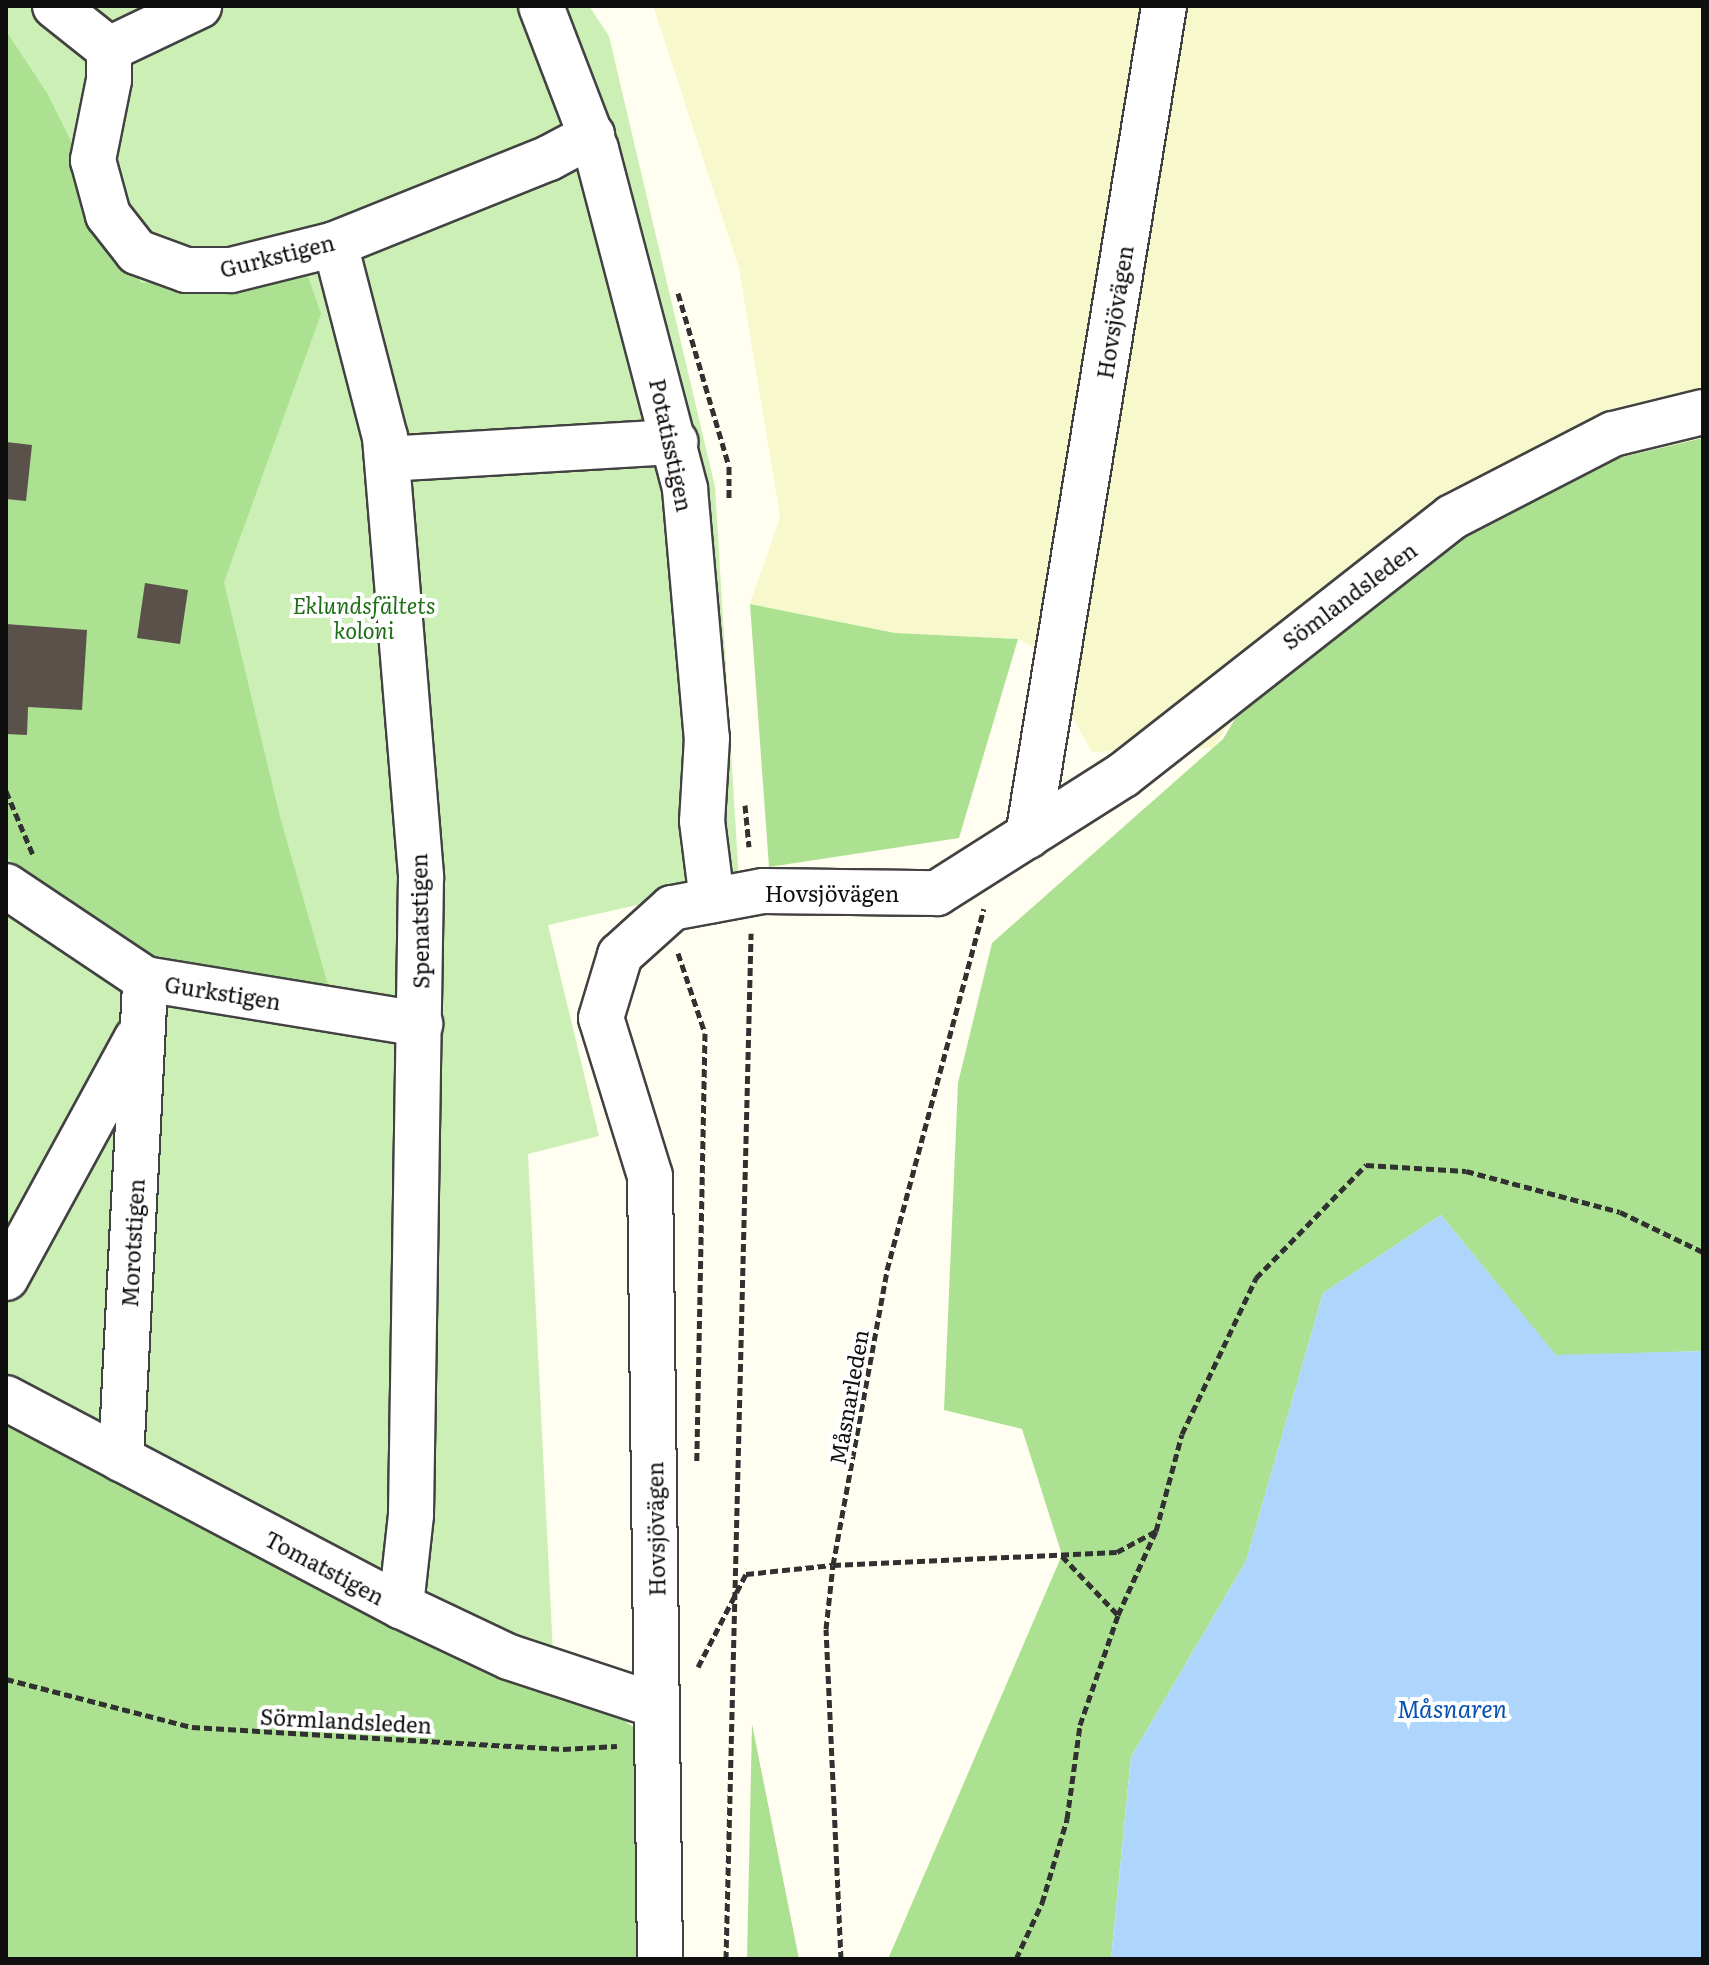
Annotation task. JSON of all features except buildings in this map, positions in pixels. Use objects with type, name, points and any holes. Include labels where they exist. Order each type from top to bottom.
[{"type":"street","points":[[55,6],[109,49],[199,6]]},
{"type":"street","name":"Potatisstigen","points":[[541,6],[592,135],[676,442],[685,489],[707,738],[702,821],[712,900]]},
{"type":"street","name":"Hovsjövägen","points":[[660,1959],[650,1176],[601,1018],[620,955],[672,908],[763,891],[937,893],[1014,845],[1164,6]]},
{"type":"street","name":"Gurkstigen","points":[[109,49],[109,80],[93,160],[97,190],[114,224],[137,252],[186,270],[209,272],[335,244],[549,158],[592,135]]},
{"type":"street","name":"Spenatstigen","points":[[335,244],[372,375],[387,459],[421,877],[411,1515],[401,1606]]},
{"type":"street","name":"Sömlandsleden","points":[[1014,845],[1123,775],[1285,643],[1452,517],[1613,434],[1703,412]]},
{"type":"street","points":[[387,459],[676,442]]},
{"type":"street","name":"Gurkstigen","points":[[6,886],[145,979],[420,1024]]},
{"type":"street","name":"Morotstigen","points":[[121,1459],[145,979]]},
{"type":"street","name":"Morotstigen","points":[[6,1278],[143,1027]]},
{"type":"street","name":"Tomatstigen","points":[[6,1398],[401,1606],[658,1725]]},
{"type":"path","points":[[677,287],[729,466],[729,511]]},
{"type":"path","points":[[745,798],[750,859]]},
{"type":"path","name":"Måsnarleden","points":[[841,1959],[826,1629],[833,1565],[887,1270],[1014,845]]},
{"type":"path","points":[[664,915],[705,1033],[696,1475]]},
{"type":"path","points":[[726,1959],[751,921]]},
{"type":"path","points":[[1016,1959],[1042,1903],[1067,1819],[1080,1725],[1118,1615],[1156,1531],[1182,1434],[1256,1278],[1366,1165],[1466,1171],[1620,1212],[1703,1252]]},
{"type":"path","points":[[691,1664],[691,1680],[746,1574],[833,1565],[1117,1552],[1156,1531]]},
{"type":"path","points":[[1062,1555],[1118,1615]]},
{"type":"path","name":"Sörmlandsleden","points":[[6,1679],[192,1727],[563,1749],[658,1725]]},
{"type":"green space","name":"Eklundsfältets koloni","points":[[6,6],[589,6],[609,36],[715,487],[739,882],[548,925],[599,1136],[528,1154],[554,1672],[6,1418]]},
{"type":"green space","points":[[653,6],[1703,6],[1703,438],[1597,463],[1254,687],[1213,748],[1092,752],[1067,708],[1068,667],[1018,639],[895,633],[750,604],[780,517],[739,268]]},
{"type":"green space","points":[[6,31],[47,93],[141,283],[307,273],[321,314],[224,582],[280,817],[330,992],[162,967],[6,857]]},
{"type":"green space","points":[[1703,438],[1703,1351],[1556,1356],[1441,1215],[1323,1293],[1246,1561],[1131,1757],[1111,1959],[888,1959],[1062,1555],[1022,1429],[944,1410],[958,1083],[992,943],[1223,739],[1254,687],[1439,552],[1597,463]]},
{"type":"green space","points":[[750,604],[895,633],[1018,639],[959,838],[769,867]]},
{"type":"green space","points":[[6,1418],[554,1672],[658,1744],[660,1959],[6,1959]]},
{"type":"green space","points":[[752,1724],[799,1959],[747,1959]]},
{"type":"water","name":"Måsnaren","points":[[1441,1215],[1556,1355],[1703,1351],[1703,1959],[1111,1959],[1131,1757],[1246,1561],[1323,1293]]}]
